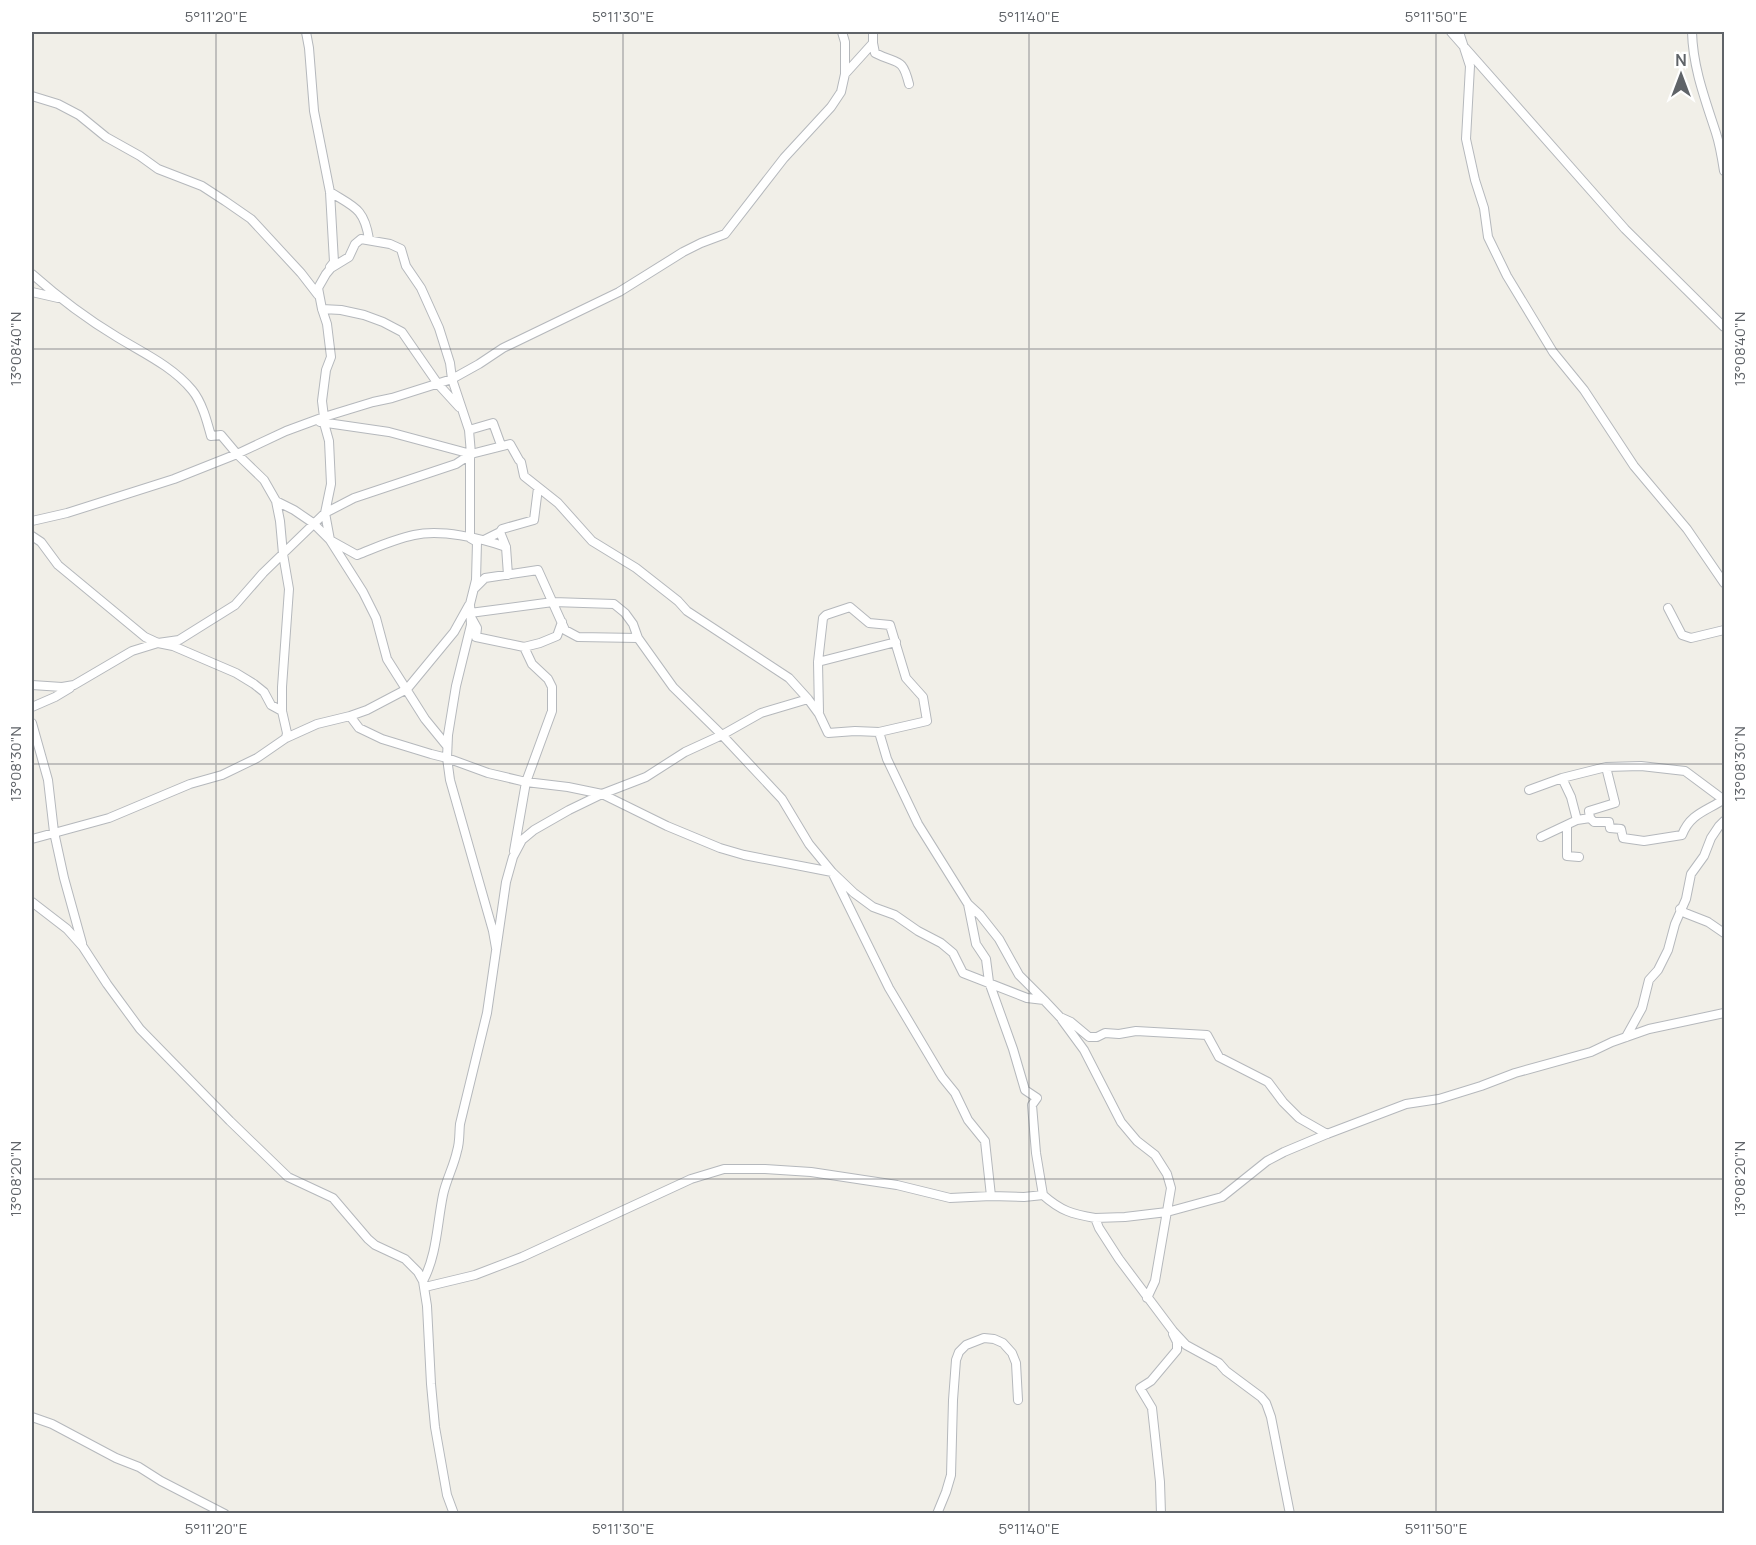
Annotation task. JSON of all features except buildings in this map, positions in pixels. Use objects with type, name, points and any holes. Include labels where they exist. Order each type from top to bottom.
[{"type":"street","points":[[306,32],[314,111],[330,192],[334,262],[318,288],[327,324],[331,357],[326,370],[322,401],[329,441],[331,484],[325,513],[330,540]]},
{"type":"street","points":[[842,32],[852,51],[876,53],[901,63],[905,67],[909,84]]},
{"type":"street","points":[[873,32],[876,53]]},
{"type":"street","points":[[1451,32],[1625,229],[1725,327]]},
{"type":"street","points":[[1459,32],[1470,66],[1466,139],[1484,207],[1488,237],[1513,289],[1553,352],[1584,390],[1634,466],[1687,529],[1725,584]]},
{"type":"street","points":[[1692,32],[1693,51],[1700,85],[1717,135],[1725,171]]},
{"type":"street","points":[[32,521],[67,513],[174,479],[237,454],[286,430],[452,379],[503,348],[619,292],[683,252],[725,234],[784,158],[831,107],[841,92],[845,74],[846,42]]},
{"type":"street","points":[[845,74],[873,43]]},
{"type":"street","points":[[32,96],[58,104],[79,115],[106,137],[158,169],[202,186],[251,219],[319,296]]},
{"type":"street","points":[[330,192],[360,211],[366,222],[369,239]]},
{"type":"street","points":[[32,839],[109,818],[190,784],[222,775],[257,758],[286,738],[317,724],[367,710],[407,689],[470,612],[476,580],[478,540],[469,430],[452,379],[450,363],[439,328],[421,288],[406,266],[401,249],[390,244],[361,239],[355,244],[348,257],[326,273]]},
{"type":"street","points":[[32,274],[62,299],[115,336],[152,357],[183,380],[194,391],[212,436],[221,435],[264,480],[276,501],[289,589],[283,661],[282,711],[286,738]]},
{"type":"street","points":[[32,292],[62,299]]},
{"type":"street","points":[[322,309],[364,315],[402,332],[438,384],[462,409]]},
{"type":"street","points":[[324,420],[389,432],[471,454]]},
{"type":"street","points":[[469,430],[493,423],[501,445]]},
{"type":"street","points":[[32,707],[55,697],[132,651],[158,643],[179,640],[235,605],[325,513],[354,498],[456,464],[471,454],[510,444],[521,462],[524,476],[558,503],[592,541],[636,568],[678,601],[687,611],[789,678],[819,714],[828,733],[879,732],[927,721],[923,697],[906,678],[890,625],[869,623],[853,608],[847,607],[824,616],[818,662],[819,714]]},
{"type":"street","points":[[478,540],[500,532],[502,529],[535,519],[538,488]]},
{"type":"street","points":[[276,501],[313,523],[330,540],[363,591],[376,618],[387,659],[425,719],[447,746]]},
{"type":"street","points":[[500,532],[506,547],[508,575]]},
{"type":"street","points":[[330,540],[357,555],[415,534],[459,535],[506,547]]},
{"type":"street","points":[[32,536],[41,542],[58,565],[145,637],[173,646],[236,673],[264,692],[271,705],[282,711]]},
{"type":"street","points":[[496,948],[450,780],[447,758],[456,686],[468,642],[474,588],[485,578],[538,570],[566,630],[578,637],[638,638]]},
{"type":"street","points":[[470,612],[553,602],[614,604],[633,624],[638,638],[673,687],[782,799],[809,844],[832,872],[854,893],[873,907],[895,915],[947,948],[953,953],[963,973],[1027,998],[1044,1000]]},
{"type":"street","points":[[1668,608],[1682,634],[1691,638],[1725,630]]},
{"type":"street","points":[[470,612],[477,627],[476,637],[524,647],[556,636],[562,622]]},
{"type":"street","points":[[818,662],[896,642]]},
{"type":"street","points":[[454,1514],[447,1495],[435,1427],[424,1284],[432,1256],[444,1193],[457,1152],[461,1134],[460,1124],[487,1013],[506,882],[513,857],[526,782],[552,711],[552,687],[548,679],[532,663],[524,647]]},
{"type":"street","points":[[32,686],[74,685]]},
{"type":"street","points":[[513,857],[522,840],[534,830],[569,810],[646,777],[685,752],[761,713],[808,699]]},
{"type":"street","points":[[350,716],[359,729],[382,739],[526,782],[602,794],[667,826],[720,848],[744,855],[832,872]]},
{"type":"street","points":[[32,723],[49,787],[54,832],[64,878],[83,947]]},
{"type":"street","points":[[879,732],[888,759],[918,824],[968,904],[999,939],[1019,975],[1060,1017],[1084,1050],[1121,1122],[1137,1141],[1155,1155],[1167,1174],[1171,1188],[1155,1281],[1147,1298]]},
{"type":"street","points":[[1529,790],[1562,778],[1606,767],[1641,766],[1685,771],[1724,800],[1695,816],[1686,824],[1682,835],[1644,840],[1623,838],[1621,829],[1610,828],[1609,822],[1594,822],[1590,818],[1589,811],[1615,803],[1606,767]]},
{"type":"street","points":[[1562,778],[1571,797],[1577,820]]},
{"type":"street","points":[[1541,837],[1577,820],[1590,818]]},
{"type":"street","points":[[1626,1037],[1642,1008],[1648,980],[1658,970],[1668,950],[1680,909],[1686,899],[1691,874],[1704,856],[1715,832],[1725,821]]},
{"type":"street","points":[[1567,826],[1568,856],[1579,857]]},
{"type":"street","points":[[832,872],[889,988],[942,1077],[955,1093],[968,1120],[985,1141],[991,1196]]},
{"type":"street","points":[[32,902],[67,929],[83,947],[140,1029],[230,1122],[288,1177],[333,1198],[368,1239],[412,1265],[424,1284]]},
{"type":"street","points":[[968,904],[976,944],[986,959],[989,982],[1025,1090],[1037,1098],[1032,1105],[1036,1153],[1043,1194],[1062,1210],[1074,1215],[1095,1218],[1167,1212],[1222,1197],[1267,1161],[1327,1134],[1406,1104],[1439,1099],[1515,1073],[1591,1052],[1649,1029],[1725,1013]]},
{"type":"street","points":[[1680,909],[1725,933]]},
{"type":"street","points":[[1060,1017],[1071,1022],[1089,1037],[1097,1037],[1105,1033],[1119,1034],[1136,1031],[1207,1035],[1220,1057],[1268,1082],[1299,1118],[1327,1134]]},
{"type":"street","points":[[424,1284],[475,1275],[522,1257],[691,1179],[724,1169],[811,1172],[897,1185],[950,1197],[1024,1197],[1043,1194]]},
{"type":"street","points":[[1095,1218],[1119,1260],[1173,1331],[1192,1348],[1219,1364],[1266,1403],[1271,1417],[1290,1514]]},
{"type":"street","points":[[1161,1514],[1152,1408],[1140,1388],[1151,1381],[1177,1350],[1173,1331]]},
{"type":"street","points":[[937,1514],[951,1475],[953,1390],[959,1352],[966,1345],[984,1338],[994,1338],[1004,1342],[1016,1363],[1018,1401]]},
{"type":"street","points":[[32,1417],[52,1424],[116,1458],[139,1467],[225,1514]]}]
